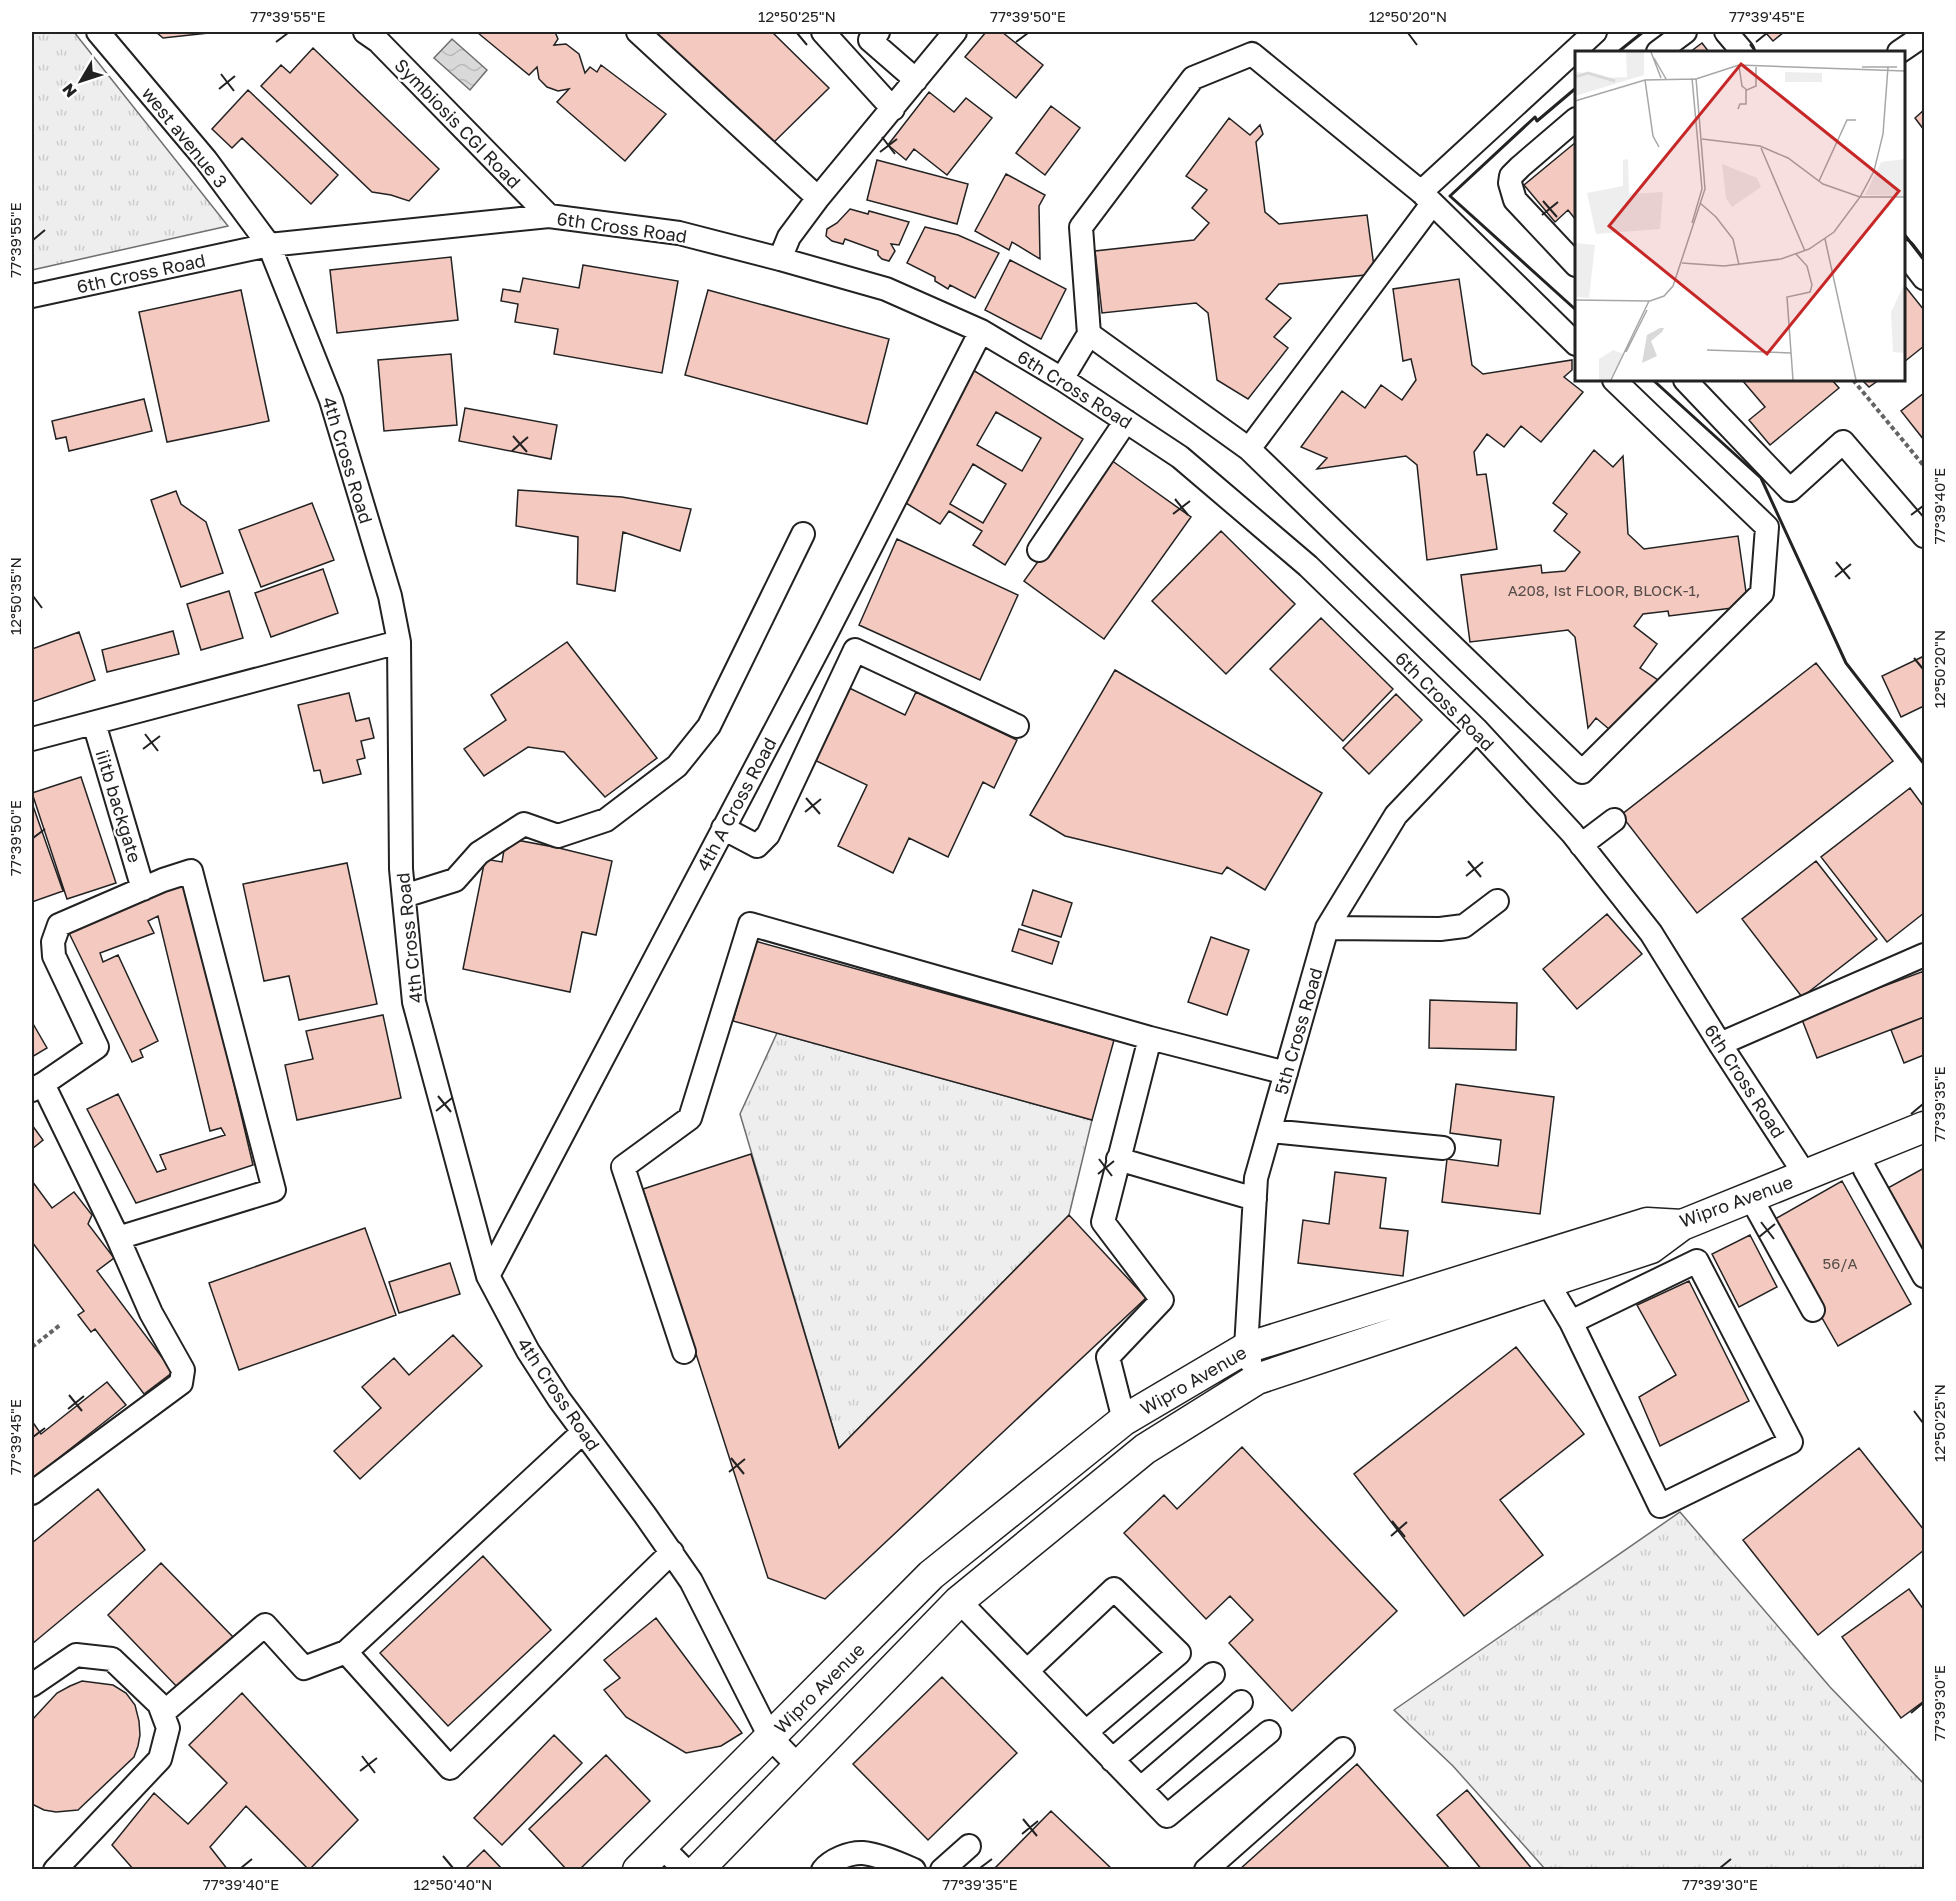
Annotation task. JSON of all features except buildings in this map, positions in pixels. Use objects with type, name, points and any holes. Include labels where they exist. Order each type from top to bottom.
[{"type":"main road","name":"Wipro Avenue","points":[[698,1869],[958,1601],[1145,1449],[1257,1379],[1651,1248],[1682,1225],[1924,1127]]},
{"type":"main road","name":"Wipro Avenue","points":[[638,1869],[931,1575],[1124,1420],[1246,1348],[1647,1223],[1682,1225]]},
{"type":"street","name":"west avenue 3","points":[[98,32],[206,160],[269,245]]},
{"type":"street","points":[[638,32],[818,198]]},
{"type":"street","points":[[823,32],[892,109]]},
{"type":"street","points":[[780,259],[789,237],[818,198],[955,32]]},
{"type":"street","points":[[1576,51],[1595,32]]},
{"type":"street","points":[[1659,51],[1685,32]]},
{"type":"street","points":[[1726,32],[1742,51]]},
{"type":"street","points":[[1900,51],[1924,34]]},
{"type":"street","name":"Symbiosis CGI Road","points":[[377,35],[549,216]]},
{"type":"street","points":[[848,60],[874,36],[916,80]]},
{"type":"street","points":[[1249,449],[1426,198],[1575,52]]},
{"type":"street","points":[[1062,379],[1089,334],[1081,227],[1193,78],[1252,54],[1426,198],[1575,343]]},
{"type":"street","points":[[1575,120],[1520,167],[1511,176],[1510,183],[1515,200],[1575,264]]},
{"type":"street","name":"6th Cross Road","points":[[32,296],[269,245],[549,216],[679,233],[780,259],[886,289],[981,331],[1062,379],[1180,458],[1308,566],[1477,730],[1581,845],[1652,933],[1720,1044],[1806,1176]]},
{"type":"street","name":"4th Cross Road","points":[[269,245],[331,400],[390,596],[399,642],[401,869],[414,1002],[488,1275],[528,1351],[583,1432],[691,1581],[770,1737],[799,1767]]},
{"type":"street","points":[[1905,253],[1924,278]]},
{"type":"street","name":"4th A Cross Road","points":[[488,1275],[826,634],[981,331]]},
{"type":"street","points":[[1089,334],[1249,449],[1582,772],[1762,593],[1767,527],[1615,381]]},
{"type":"street","points":[[1686,381],[1790,490],[1843,442],[1924,536]]},
{"type":"street","points":[[1039,550],[1126,421]]},
{"type":"street","points":[[404,896],[456,880],[479,853],[524,824],[558,836],[606,820],[677,766],[709,726],[803,534]]},
{"type":"street","points":[[826,634],[855,650],[1017,726]]},
{"type":"street","points":[[32,739],[399,642]]},
{"type":"street","points":[[723,828],[757,846],[768,835],[855,650]]},
{"type":"street","name":"iiitb backgate","points":[[94,723],[143,889]]},
{"type":"street","name":"5th Cross Road","points":[[1257,1379],[1246,1348],[1256,1178],[1326,928],[1396,815],[1477,730]]},
{"type":"street","points":[[1581,845],[1614,820]]},
{"type":"street","points":[[32,1493],[181,1383],[183,1370],[151,1313],[118,1238],[37,1087],[97,1047],[54,956],[53,942],[59,925],[191,871],[273,1190],[118,1238]]},
{"type":"street","points":[[1326,928],[1440,929],[1464,926],[1497,901]]},
{"type":"street","points":[[684,1352],[623,1167],[690,1118],[750,924],[1150,1038],[1286,1073]]},
{"type":"street","points":[[1720,1044],[1924,955]]},
{"type":"street","points":[[1124,1420],[1108,1357],[1162,1300],[1102,1222],[1150,1038]]},
{"type":"street","points":[[1270,1131],[1443,1148]]},
{"type":"street","points":[[1859,1154],[1865,1170],[1924,1276]]},
{"type":"street","points":[[1118,1159],[1255,1199]]},
{"type":"street","points":[[1751,1198],[1813,1310]]},
{"type":"street","points":[[1547,1282],[1571,1322],[1660,1506],[1791,1442],[1697,1262],[1571,1322]]},
{"type":"street","points":[[163,1713],[265,1625],[304,1668],[346,1652],[583,1432]]},
{"type":"street","points":[[346,1652],[450,1768],[672,1552]]},
{"type":"street","points":[[1027,1671],[1114,1588],[1179,1653],[1086,1732]]},
{"type":"street","points":[[958,1601],[1167,1816],[1269,1732]]},
{"type":"street","points":[[32,1685],[76,1655],[112,1659],[159,1704],[168,1728],[160,1759],[55,1869]]},
{"type":"street","points":[[1112,1760],[1214,1674]]},
{"type":"street","points":[[1141,1788],[1241,1702]]},
{"type":"street","points":[[1206,1869],[1342,1749]]},
{"type":"street","points":[[661,1846],[685,1869]]},
{"type":"street","points":[[942,1869],[969,1846]]},
{"type":"street","points":[[823,1869],[828,1864],[846,1856],[863,1853],[914,1869]]},
{"type":"path","points":[[1854,381],[1924,466]]},
{"type":"path","points":[[32,1347],[60,1325]]},
{"type":"green space","points":[[32,32],[74,32],[228,226],[32,270]]},
{"type":"green space","points":[[777,1033],[1092,1120],[1069,1215],[839,1448],[740,1114]]},
{"type":"green space","points":[[1680,1512],[1830,1687],[1924,1784],[1924,1869],[1545,1869],[1453,1766],[1394,1710]]},
{"type":"water","points":[[452,39],[487,70],[470,90],[434,58]]},
{"type":"wall","points":[[1619,51],[1643,32]]},
{"type":"wall","points":[[1751,45],[1755,51]]},
{"type":"wall","points":[[1575,89],[1537,121],[1535,117],[1450,196],[1575,309]]},
{"type":"wall","points":[[1905,235],[1924,260]]},
{"type":"wall","points":[[1654,381],[1761,478],[1846,663],[1924,764]]}]
